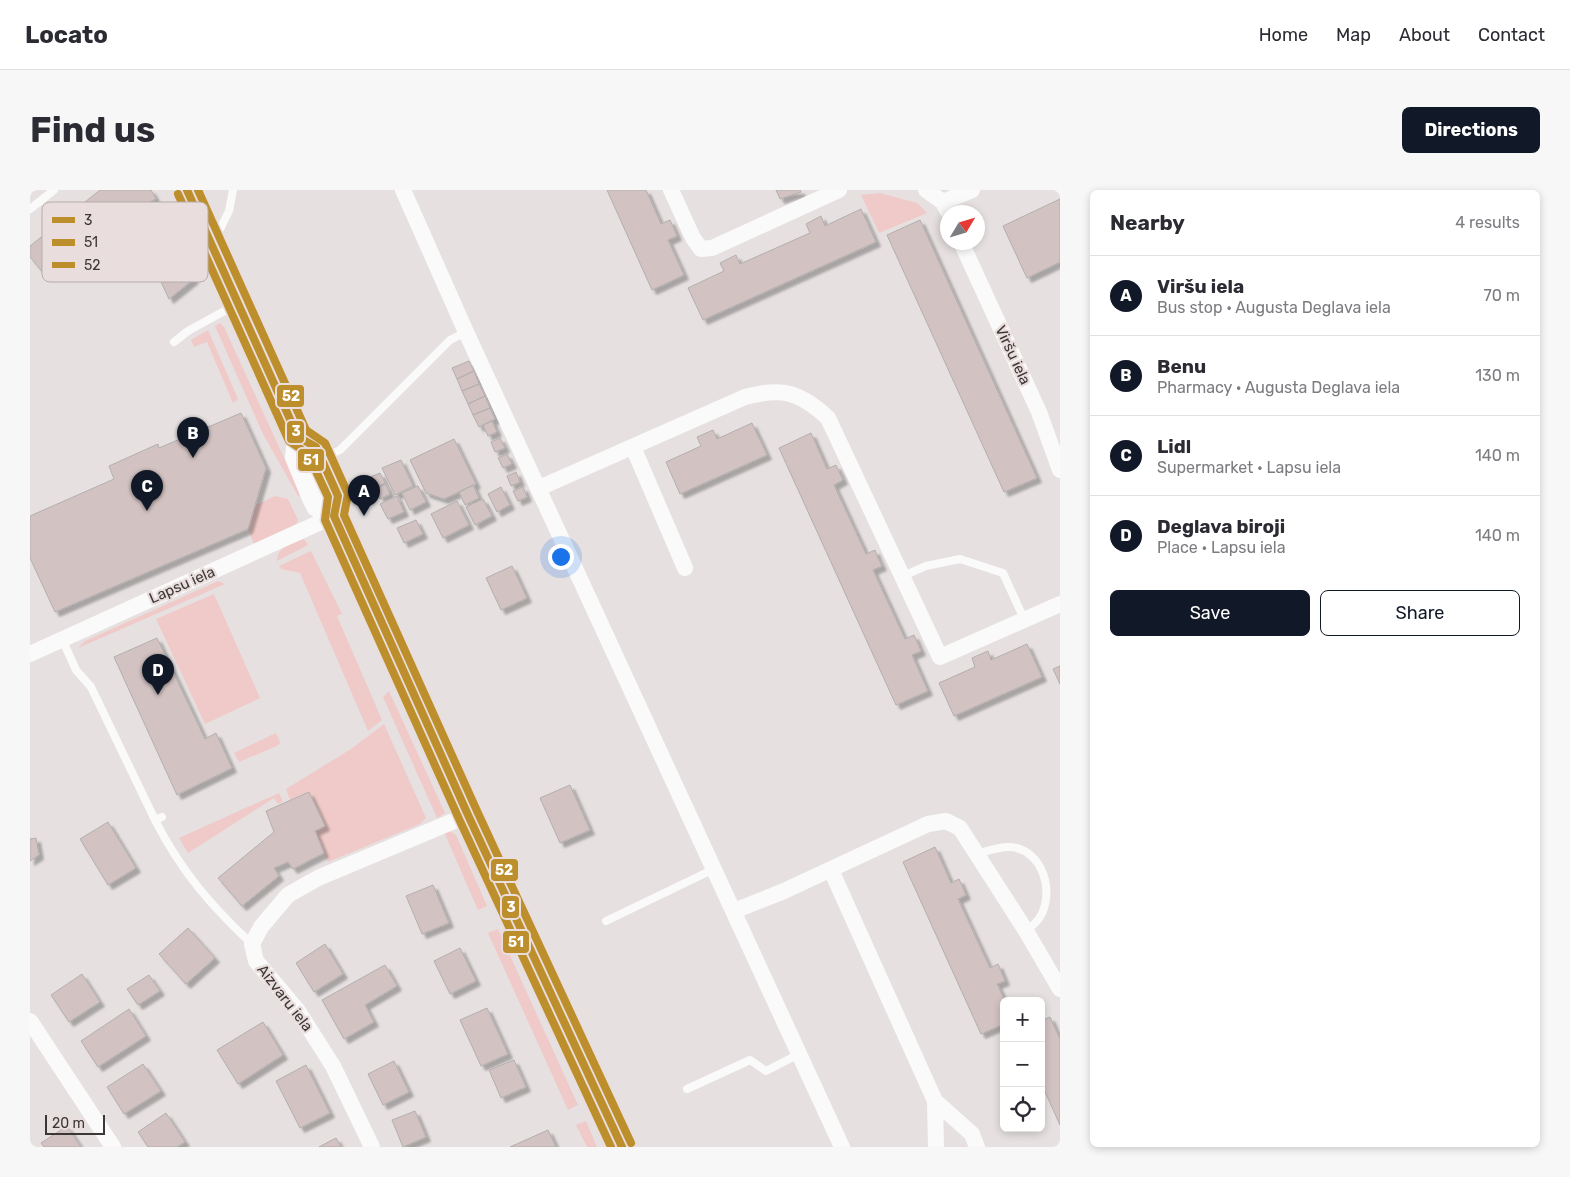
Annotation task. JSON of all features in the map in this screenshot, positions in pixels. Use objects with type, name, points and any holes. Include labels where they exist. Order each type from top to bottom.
[{"type":"main road","points":[[187,190],[193,202]]},
{"type":"main road","points":[[208,235],[298,437],[296,457],[317,506],[334,516],[468,815],[622,1147]]},
{"type":"main road","points":[[298,437],[316,447],[338,496],[334,516]]},
{"type":"street","points":[[404,190],[466,332],[842,1147]]},
{"type":"street","points":[[671,190],[692,238],[701,249],[712,248],[839,190]]},
{"type":"street","points":[[926,190],[943,205]]},
{"type":"street","points":[[948,205],[972,190]]},
{"type":"street","name":"Viršu iela","points":[[966,250],[1039,412],[1060,470]]},
{"type":"street","points":[[539,488],[745,397],[776,392],[796,394],[811,402],[828,418],[940,657],[1060,604]]},
{"type":"street","points":[[634,447],[685,568]]},
{"type":"street","name":"Lapsu iela","points":[[30,654],[334,516]]},
{"type":"street","name":"Aizvaru iela","points":[[372,1147],[333,1066],[298,1010],[256,961],[252,944],[261,927],[288,895],[318,878],[468,815]]},
{"type":"street","points":[[734,911],[831,870],[928,824],[946,821],[960,828],[1026,931],[1060,989]]},
{"type":"street","points":[[831,870],[935,1101],[936,1147]]},
{"type":"street","points":[[30,1021],[113,1147]]},
{"type":"street","points":[[935,1101],[972,1134],[977,1147]]},
{"type":"lane","points":[[30,208],[54,190]]},
{"type":"lane","points":[[213,246],[228,211],[233,190]]},
{"type":"lane","points":[[174,342],[195,327],[239,304]]},
{"type":"lane","points":[[321,458],[340,450],[450,340],[466,332]]},
{"type":"lane","points":[[902,576],[926,566],[960,559],[1002,573],[1024,619]]},
{"type":"lane","points":[[62,639],[76,670],[91,687],[159,819],[178,862],[204,896],[252,944]]},
{"type":"lane","points":[[977,854],[997,848],[1013,847],[1032,856],[1045,875],[1047,897],[1040,918],[1026,931]]},
{"type":"lane","points":[[606,921],[714,869]]},
{"type":"lane","points":[[687,1089],[750,1060],[766,1071],[799,1054]]},
{"type":"shaded area","points":[[880,193],[917,203],[927,213],[879,233],[861,195]]},
{"type":"shaded area","points":[[220,323],[224,327],[301,495],[298,496],[263,434],[215,326]]},
{"type":"shaded area","points":[[208,330],[238,399],[233,403],[207,342],[194,347],[191,340]]},
{"type":"shaded area","points":[[275,496],[288,499],[298,520],[296,524],[254,544],[248,529],[254,506]]},
{"type":"shaded area","points":[[304,539],[308,545],[277,561],[282,549]]},
{"type":"shaded area","points":[[311,551],[342,614],[337,616],[382,720],[368,731],[300,573],[281,569],[279,566]]},
{"type":"shaded area","points":[[218,581],[225,584],[78,648],[85,641]]},
{"type":"shaded area","points":[[214,594],[260,698],[205,724],[156,619]]},
{"type":"shaded area","points":[[389,691],[445,813],[437,818],[383,697]]},
{"type":"shaded area","points":[[384,724],[426,818],[420,824],[328,862],[315,831],[325,826],[309,792],[290,800],[286,789],[351,749]]},
{"type":"shaded area","points":[[276,733],[280,742],[279,745],[239,762],[234,753]]},
{"type":"shaded area","points":[[279,793],[283,801],[278,804],[274,798],[188,853],[179,838]]},
{"type":"shaded area","points":[[450,831],[456,835],[487,906],[478,910],[444,832]]},
{"type":"shaded area","points":[[498,929],[578,1105],[568,1110],[488,933]]},
{"type":"shaded area","points":[[586,1121],[597,1147],[587,1147],[576,1125]]},
{"type":"building","points":[[100,190],[151,190],[156,199],[150,202],[85,202]]},
{"type":"building","points":[[607,190],[646,190],[661,224],[670,220],[677,236],[668,240],[684,275],[652,290]]},
{"type":"building","points":[[776,190],[800,190],[801,192],[780,199]]},
{"type":"building","points":[[1060,199],[1060,262],[1027,278],[1003,226]]},
{"type":"building","points":[[861,209],[876,242],[703,320],[688,288],[724,271],[720,263],[736,255],[740,264],[810,233],[806,224],[821,216],[825,226]]},
{"type":"building","points":[[920,220],[1037,478],[1004,492],[887,235]]},
{"type":"building","points":[[42,236],[42,271],[30,257],[30,246]]},
{"type":"building","points":[[161,282],[190,282],[169,299]]},
{"type":"building","points":[[469,361],[474,371],[457,379],[452,368]]},
{"type":"building","points":[[474,371],[479,384],[462,391],[457,379]]},
{"type":"building","points":[[479,384],[485,396],[468,404],[462,391]]},
{"type":"building","points":[[485,396],[490,408],[473,415],[468,404]]},
{"type":"building","points":[[490,408],[495,419],[479,427],[473,415]]},
{"type":"building","points":[[241,413],[266,468],[248,529],[55,612],[30,558],[30,516],[114,479],[109,466],[158,444],[159,448]]},
{"type":"building","points":[[492,421],[497,432],[488,436],[483,425]]},
{"type":"building","points":[[752,423],[767,455],[680,494],[666,462],[701,446],[697,437],[713,430],[717,439]]},
{"type":"building","points":[[811,433],[827,469],[836,465],[843,480],[834,485],[866,554],[875,550],[882,566],[873,570],[905,639],[914,635],[921,651],[912,655],[928,691],[896,705],[779,448]]},
{"type":"building","points":[[500,438],[505,448],[495,452],[491,442]]},
{"type":"building","points":[[454,439],[476,484],[444,499],[426,493],[410,460]]},
{"type":"building","points":[[507,454],[512,464],[503,468],[498,458]]},
{"type":"building","points":[[401,460],[413,486],[395,495],[382,468]]},
{"type":"building","points":[[516,472],[520,482],[511,486],[507,476]]},
{"type":"building","points":[[380,473],[385,483],[375,488],[370,477]]},
{"type":"building","points":[[386,484],[390,494],[380,499],[376,489]]},
{"type":"building","points":[[473,485],[479,498],[465,505],[459,492]]},
{"type":"building","points":[[418,486],[426,502],[410,510],[402,493]]},
{"type":"building","points":[[501,487],[510,505],[497,512],[488,494]]},
{"type":"building","points":[[523,487],[527,497],[518,501],[513,491]]},
{"type":"building","points":[[397,496],[404,512],[388,519],[380,504]]},
{"type":"building","points":[[483,499],[492,516],[475,525],[466,507]]},
{"type":"building","points":[[457,501],[469,525],[443,538],[431,514]]},
{"type":"building","points":[[416,520],[423,534],[404,543],[397,528]]},
{"type":"building","points":[[512,566],[527,598],[501,610],[486,578]]},
{"type":"building","points":[[157,638],[205,739],[216,733],[232,768],[177,795],[114,657]]},
{"type":"building","points":[[1027,644],[1042,677],[954,716],[939,683],[975,667],[972,658],[988,651],[991,660]]},
{"type":"building","points":[[1060,666],[1060,684],[1053,669]]},
{"type":"building","points":[[570,785],[590,830],[560,843],[540,798]]},
{"type":"building","points":[[309,792],[325,826],[315,831],[324,853],[293,869],[288,862],[274,868],[279,876],[242,906],[218,878],[274,832],[266,811]]},
{"type":"building","points":[[108,822],[136,868],[108,885],[80,839]]},
{"type":"building","points":[[36,838],[39,855],[30,861],[30,839]]},
{"type":"building","points":[[935,847],[951,883],[959,879],[966,895],[958,899],[990,968],[998,964],[1005,981],[997,984],[1003,997],[1000,997],[1000,1026],[981,1034],[903,862]]},
{"type":"building","points":[[433,885],[449,923],[422,934],[406,896]]},
{"type":"building","points":[[188,928],[215,958],[186,984],[159,954]]},
{"type":"building","points":[[325,944],[343,974],[314,992],[296,963]]},
{"type":"building","points":[[460,948],[476,981],[450,994],[434,961]]},
{"type":"building","points":[[385,965],[397,986],[365,1005],[374,1022],[344,1039],[322,1000]]},
{"type":"building","points":[[82,974],[100,1002],[69,1022],[51,995]]},
{"type":"building","points":[[149,975],[160,991],[138,1005],[127,989]]},
{"type":"building","points":[[487,1008],[508,1054],[481,1066],[460,1020]]},
{"type":"building","points":[[129,1009],[146,1036],[98,1067],[81,1041]]},
{"type":"building","points":[[1050,1017],[1060,1039],[1060,1125],[1045,1092],[1045,1019]]},
{"type":"building","points":[[263,1022],[283,1055],[238,1084],[217,1050]]},
{"type":"building","points":[[514,1060],[526,1087],[501,1098],[489,1070]]},
{"type":"building","points":[[394,1061],[409,1092],[383,1105],[368,1074]]},
{"type":"building","points":[[143,1064],[161,1091],[124,1114],[107,1087]]},
{"type":"building","points":[[306,1065],[330,1113],[300,1128],[276,1081]]},
{"type":"building","points":[[415,1111],[426,1137],[403,1147],[392,1120]]},
{"type":"building","points":[[166,1113],[185,1142],[177,1147],[148,1147],[138,1132]]},
{"type":"building","points":[[67,1126],[81,1147],[44,1147],[41,1143]]},
{"type":"building","points":[[548,1130],[556,1147],[510,1147]]},
{"type":"building","points":[[336,1138],[341,1147],[319,1147]]},
{"type":"transit line","name":"3","points":[[187,190],[192,202]]},
{"type":"transit line","name":"52","points":[[198,190],[203,202]]},
{"type":"transit line","name":"51","points":[[178,194],[182,202]]},
{"type":"transit line","name":"52","points":[[208,212],[306,430],[325,443],[348,494],[344,515],[477,811],[631,1143]]},
{"type":"transit line","name":"3","points":[[208,237],[298,437],[316,447],[338,496],[334,516],[468,815],[622,1147]]},
{"type":"transit line","name":"51","points":[[208,261],[289,441],[308,454],[328,497],[325,520],[459,819],[611,1147]]},
{"type":"place","name":"Benu","points":[[193,458]]},
{"type":"place","name":"Lidl","points":[[147,511]]},
{"type":"place","name":"Viršu iela","points":[[364,516]]},
{"type":"place","name":"Deglava biroji","points":[[158,695]]}]
